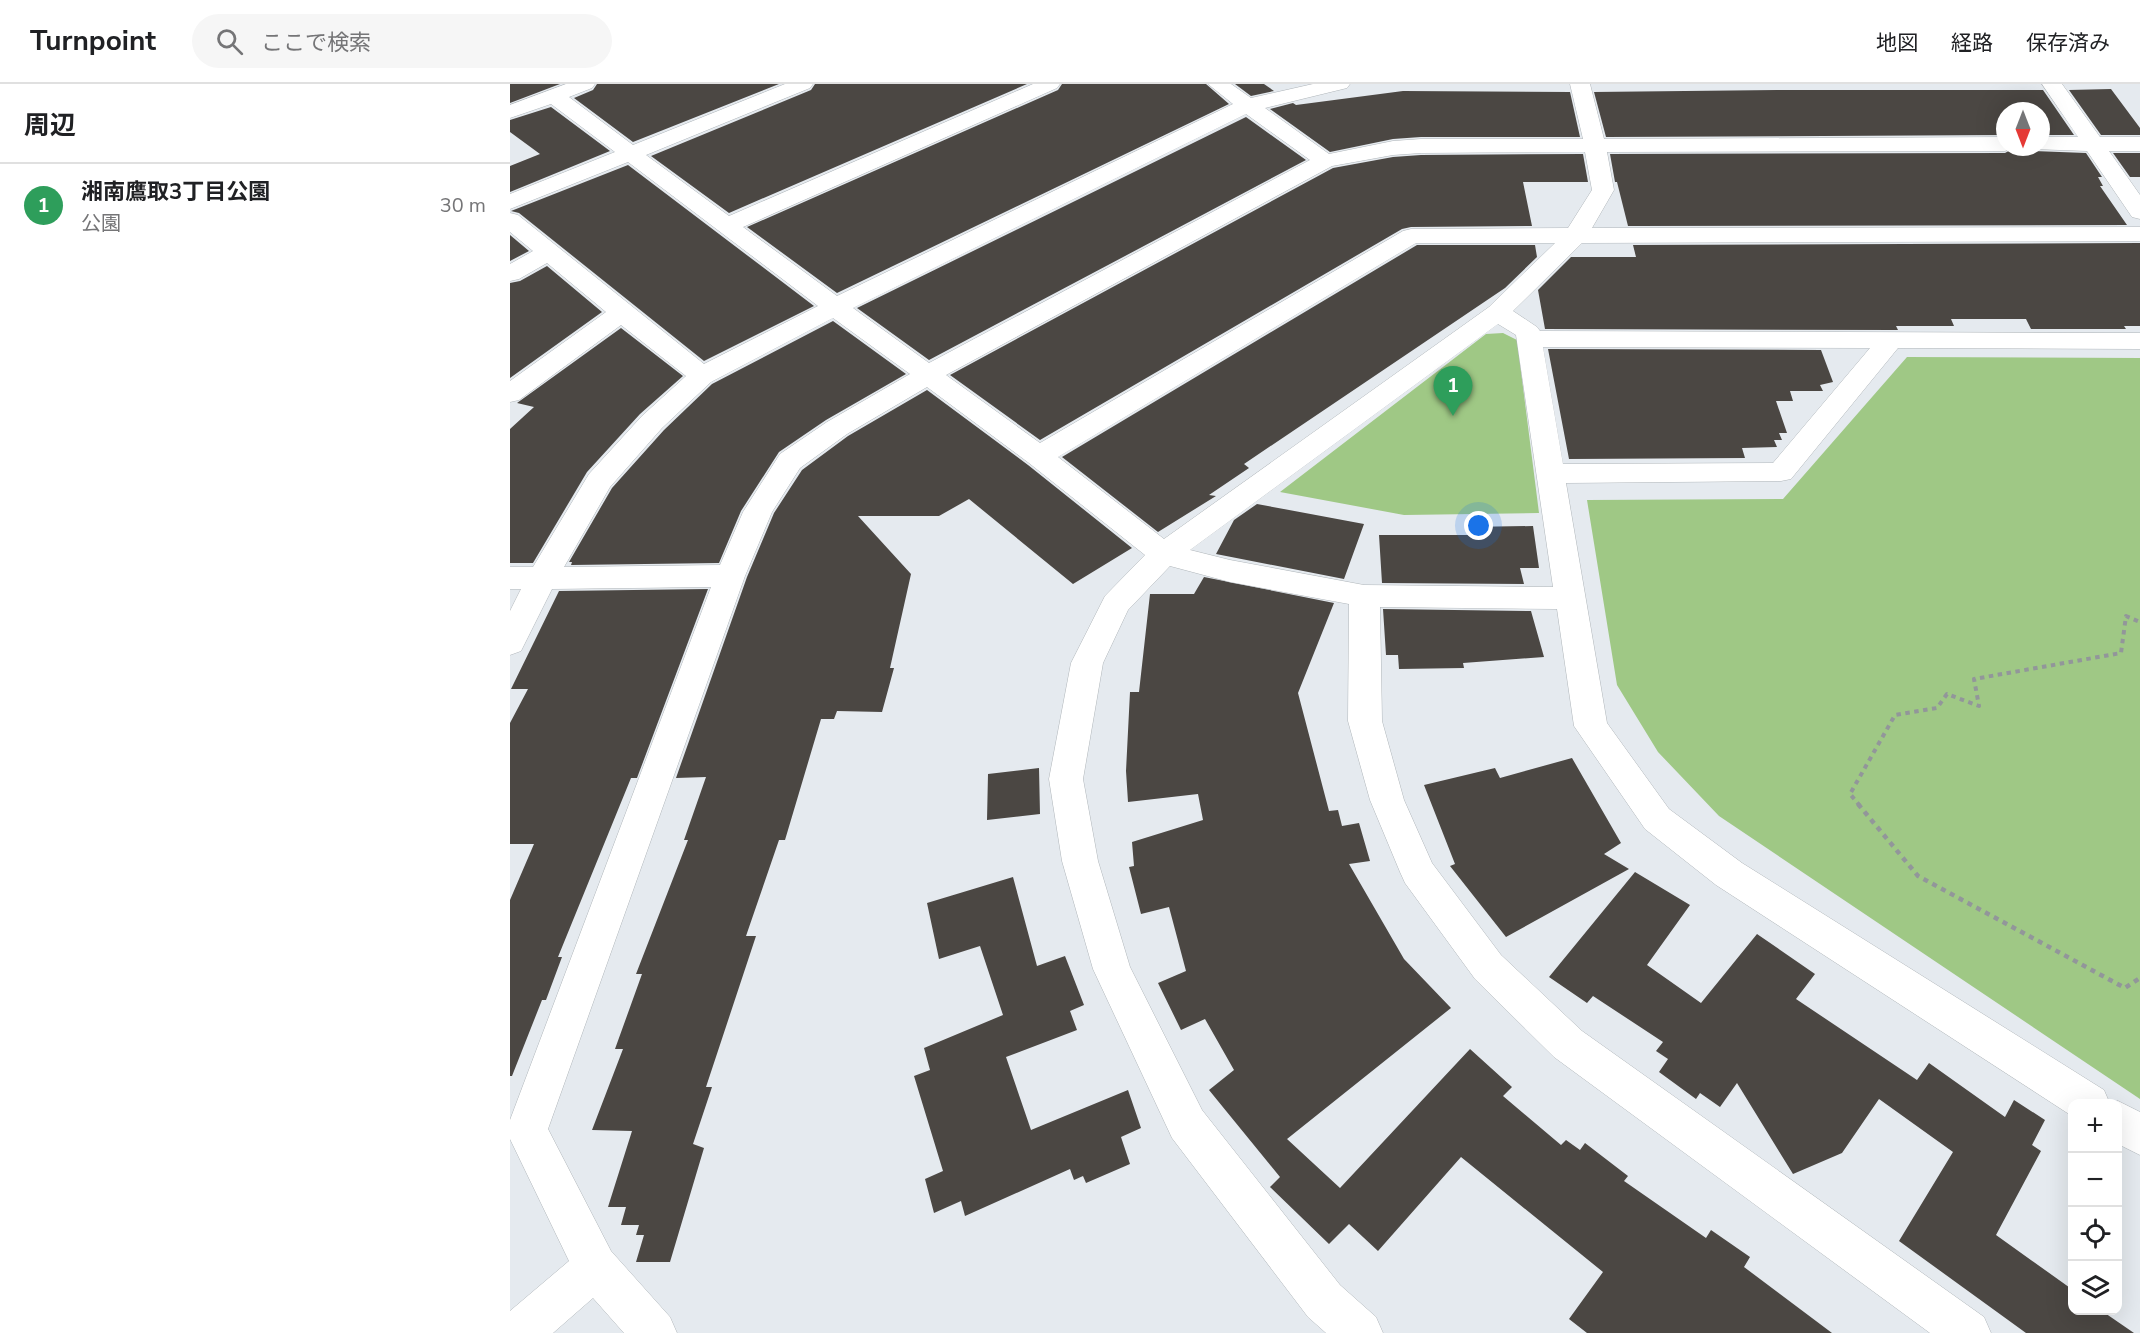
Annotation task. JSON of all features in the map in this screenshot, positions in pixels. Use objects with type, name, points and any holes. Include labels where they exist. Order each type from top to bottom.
[{"type":"street","points":[[510,112],[585,84]]},
{"type":"street","points":[[510,202],[803,84]]},
{"type":"street","points":[[728,225],[1050,84]]},
{"type":"street","points":[[1218,84],[1325,161]]},
{"type":"street","points":[[510,643],[542,578],[598,482],[652,422],[702,376],[835,307],[1248,105],[1340,84]]},
{"type":"street","points":[[1360,1333],[1324,1301],[1187,1124],[1112,969],[1080,861],[1066,779],[1087,663],[1116,604],[1164,554],[1498,312],[1577,234],[1603,190],[1581,84]]},
{"type":"street","points":[[2052,84],[2140,212]]},
{"type":"street","points":[[554,96],[632,152],[835,307],[1039,456],[1164,554],[1230,571],[1364,596],[1569,598]]},
{"type":"street","points":[[654,1333],[595,1267],[519,1130],[730,576],[758,512],[790,461],[837,428],[929,374],[1325,161],[1393,148],[1996,144]]},
{"type":"street","points":[[2050,144],[2140,144]]},
{"type":"street","points":[[510,220],[622,314],[702,376]]},
{"type":"street","points":[[1039,456],[1411,236],[2140,234]]},
{"type":"street","points":[[510,274],[550,252]]},
{"type":"street","points":[[1498,312],[1528,332],[1591,726],[1657,819],[1729,874],[2082,1099]]},
{"type":"street","points":[[510,394],[565,352],[622,314]]},
{"type":"street","points":[[1529,339],[2140,341]]},
{"type":"street","points":[[1552,474],[1781,472],[1890,341]]},
{"type":"street","points":[[510,578],[730,576]]},
{"type":"street","points":[[1364,596],[1365,721],[1387,800],[1418,872],[1488,967],[1568,1044],[1968,1333]]},
{"type":"street","points":[[2122,1124],[2140,1135]]},
{"type":"street","points":[[519,1333],[595,1267]]},
{"type":"path","points":[[2140,622],[2126,616],[2121,653],[1974,680],[1979,706],[1947,693],[1937,708],[1895,715],[1850,794],[1918,876],[2125,988],[2140,978]]},
{"type":"green space","points":[[1503,333],[1517,340],[1539,513],[1404,515],[1280,492],[1486,334]]},
{"type":"green space","points":[[1907,357],[2140,358],[2140,1099],[1719,816],[1658,752],[1617,685],[1587,500],[1783,499]]},
{"type":"building","points":[[510,84],[560,84],[510,103]]},
{"type":"building","points":[[597,84],[779,84],[633,142],[574,98],[593,90]]},
{"type":"building","points":[[815,84],[1027,84],[729,213],[651,156],[811,90]]},
{"type":"building","points":[[1062,84],[1206,84],[1229,104],[837,293],[747,227],[1058,90]]},
{"type":"building","points":[[1235,84],[1264,84],[1274,91],[1251,96]]},
{"type":"building","points":[[2111,89],[2140,128],[2140,135],[2101,135],[2069,90]]},
{"type":"building","points":[[2043,90],[2074,135],[2050,135],[2050,102],[1996,102],[1996,135],[1606,137],[1594,92]]},
{"type":"building","points":[[1403,91],[1570,92],[1580,137],[1421,137],[1393,139],[1330,152],[1270,109],[1293,103],[1296,105]]},
{"type":"building","points":[[551,107],[610,151],[510,192],[510,166],[540,154],[510,132],[510,120]]},
{"type":"building","points":[[1246,117],[1306,160],[929,360],[857,308]]},
{"type":"building","points":[[2050,152],[2086,153],[2102,177],[2098,177],[2103,186],[2100,186],[2127,225],[1628,226],[1617,182],[1615,182],[1610,154],[1996,153],[1996,156],[2050,156]]},
{"type":"building","points":[[2113,153],[2140,153],[2140,177],[2130,177]]},
{"type":"building","points":[[1583,154],[1588,182],[1523,182],[1532,226],[1402,229],[1040,440],[950,375],[1333,168],[1393,157],[1421,155]]},
{"type":"building","points":[[628,165],[814,306],[704,361],[519,213],[511,211]]},
{"type":"building","points":[[510,235],[529,251],[510,261]]},
{"type":"building","points":[[2140,243],[2140,326],[2124,326],[2126,329],[2031,329],[2026,319],[1951,319],[1954,326],[1896,326],[1898,330],[1545,329],[1538,290],[1571,257],[1636,257],[1633,245]]},
{"type":"building","points":[[1417,245],[1535,245],[1537,257],[1505,288],[1244,464],[1249,468],[1209,495],[1216,496],[1158,532],[1062,457]]},
{"type":"building","points":[[547,266],[602,312],[510,378],[510,283],[520,281]]},
{"type":"building","points":[[833,321],[906,374],[826,420],[779,452],[741,511],[719,563],[571,565],[572,562],[569,562],[612,488],[664,430],[712,384]]},
{"type":"building","points":[[621,328],[683,376],[640,414],[587,472],[533,563],[510,563],[510,429],[534,407],[517,403]]},
{"type":"building","points":[[1548,349],[1821,350],[1833,382],[1820,385],[1823,391],[1790,391],[1793,401],[1776,401],[1787,433],[1779,433],[1782,440],[1774,440],[1777,447],[1742,448],[1745,458],[1569,459]]},
{"type":"building","points":[[927,390],[1028,465],[1132,548],[1073,584],[969,499],[939,516],[858,516],[911,574],[890,668],[894,668],[882,712],[837,711],[834,719],[821,719],[785,840],[779,840],[746,936],[756,936],[706,1087],[712,1087],[693,1144],[704,1148],[670,1262],[636,1262],[644,1235],[636,1235],[639,1225],[621,1225],[626,1207],[608,1207],[632,1131],[592,1130],[623,1049],[615,1049],[642,974],[636,974],[688,840],[684,840],[706,777],[676,778],[747,577],[774,513],[802,470],[848,436]]},
{"type":"building","points":[[1257,504],[1364,524],[1344,579],[1216,554],[1234,520]]},
{"type":"building","points":[[1533,526],[1539,568],[1520,568],[1524,584],[1382,583],[1379,535],[1468,535],[1467,527]]},
{"type":"building","points":[[1204,577],[1334,603],[1298,693],[1329,811],[1338,810],[1342,826],[1359,823],[1370,861],[1349,864],[1404,959],[1451,1008],[1287,1139],[1340,1188],[1470,1049],[1512,1087],[1503,1096],[1561,1145],[1566,1140],[1580,1150],[1585,1143],[1628,1176],[1624,1181],[1706,1238],[1711,1230],[1750,1257],[1744,1267],[1832,1333],[1587,1333],[1569,1319],[1603,1272],[1461,1157],[1378,1251],[1349,1224],[1329,1244],[1270,1187],[1280,1177],[1209,1090],[1234,1070],[1205,1019],[1181,1030],[1158,983],[1186,971],[1169,907],[1141,914],[1129,867],[1134,866],[1132,842],[1203,820],[1198,794],[1128,802],[1126,771],[1130,692],[1139,692],[1150,594],[1194,594]]},
{"type":"building","points":[[708,589],[637,778],[631,778],[558,957],[562,957],[546,1000],[542,1000],[512,1076],[510,1076],[510,900],[534,844],[510,844],[510,723],[528,689],[511,689],[559,591]]},
{"type":"building","points":[[1383,609],[1531,611],[1544,657],[1463,663],[1464,668],[1399,669],[1398,655],[1386,655]]},
{"type":"building","points":[[1572,758],[1621,843],[1604,854],[1629,869],[1506,937],[1450,866],[1455,864],[1424,785],[1495,768],[1500,778]]},
{"type":"building","points":[[1039,768],[1040,814],[987,820],[988,774]]},
{"type":"building","points":[[1635,872],[1690,905],[1647,965],[1701,1003],[1757,934],[1815,974],[1796,999],[1917,1080],[1929,1063],[2005,1117],[2014,1100],[2045,1120],[2032,1145],[2041,1151],[1996,1235],[2068,1286],[2068,1315],[2108,1315],[2134,1333],[2026,1333],[1899,1241],[1953,1152],[1879,1099],[1842,1153],[1793,1174],[1737,1083],[1720,1107],[1700,1093],[1696,1099],[1659,1072],[1668,1059],[1656,1051],[1663,1042],[1593,996],[1587,1003],[1549,977]]},
{"type":"building","points":[[1013,877],[1037,966],[1065,956],[1084,1005],[1070,1011],[1077,1030],[1006,1057],[1031,1130],[1128,1090],[1141,1128],[1121,1137],[1130,1164],[1086,1183],[1083,1176],[1074,1180],[1070,1169],[965,1216],[961,1201],[934,1213],[925,1179],[943,1171],[914,1076],[930,1070],[924,1048],[1003,1015],[980,946],[939,959],[927,903]]},
{"type":"place","name":"湘南鷹取3丁目公園","points":[[1453,416]]}]
